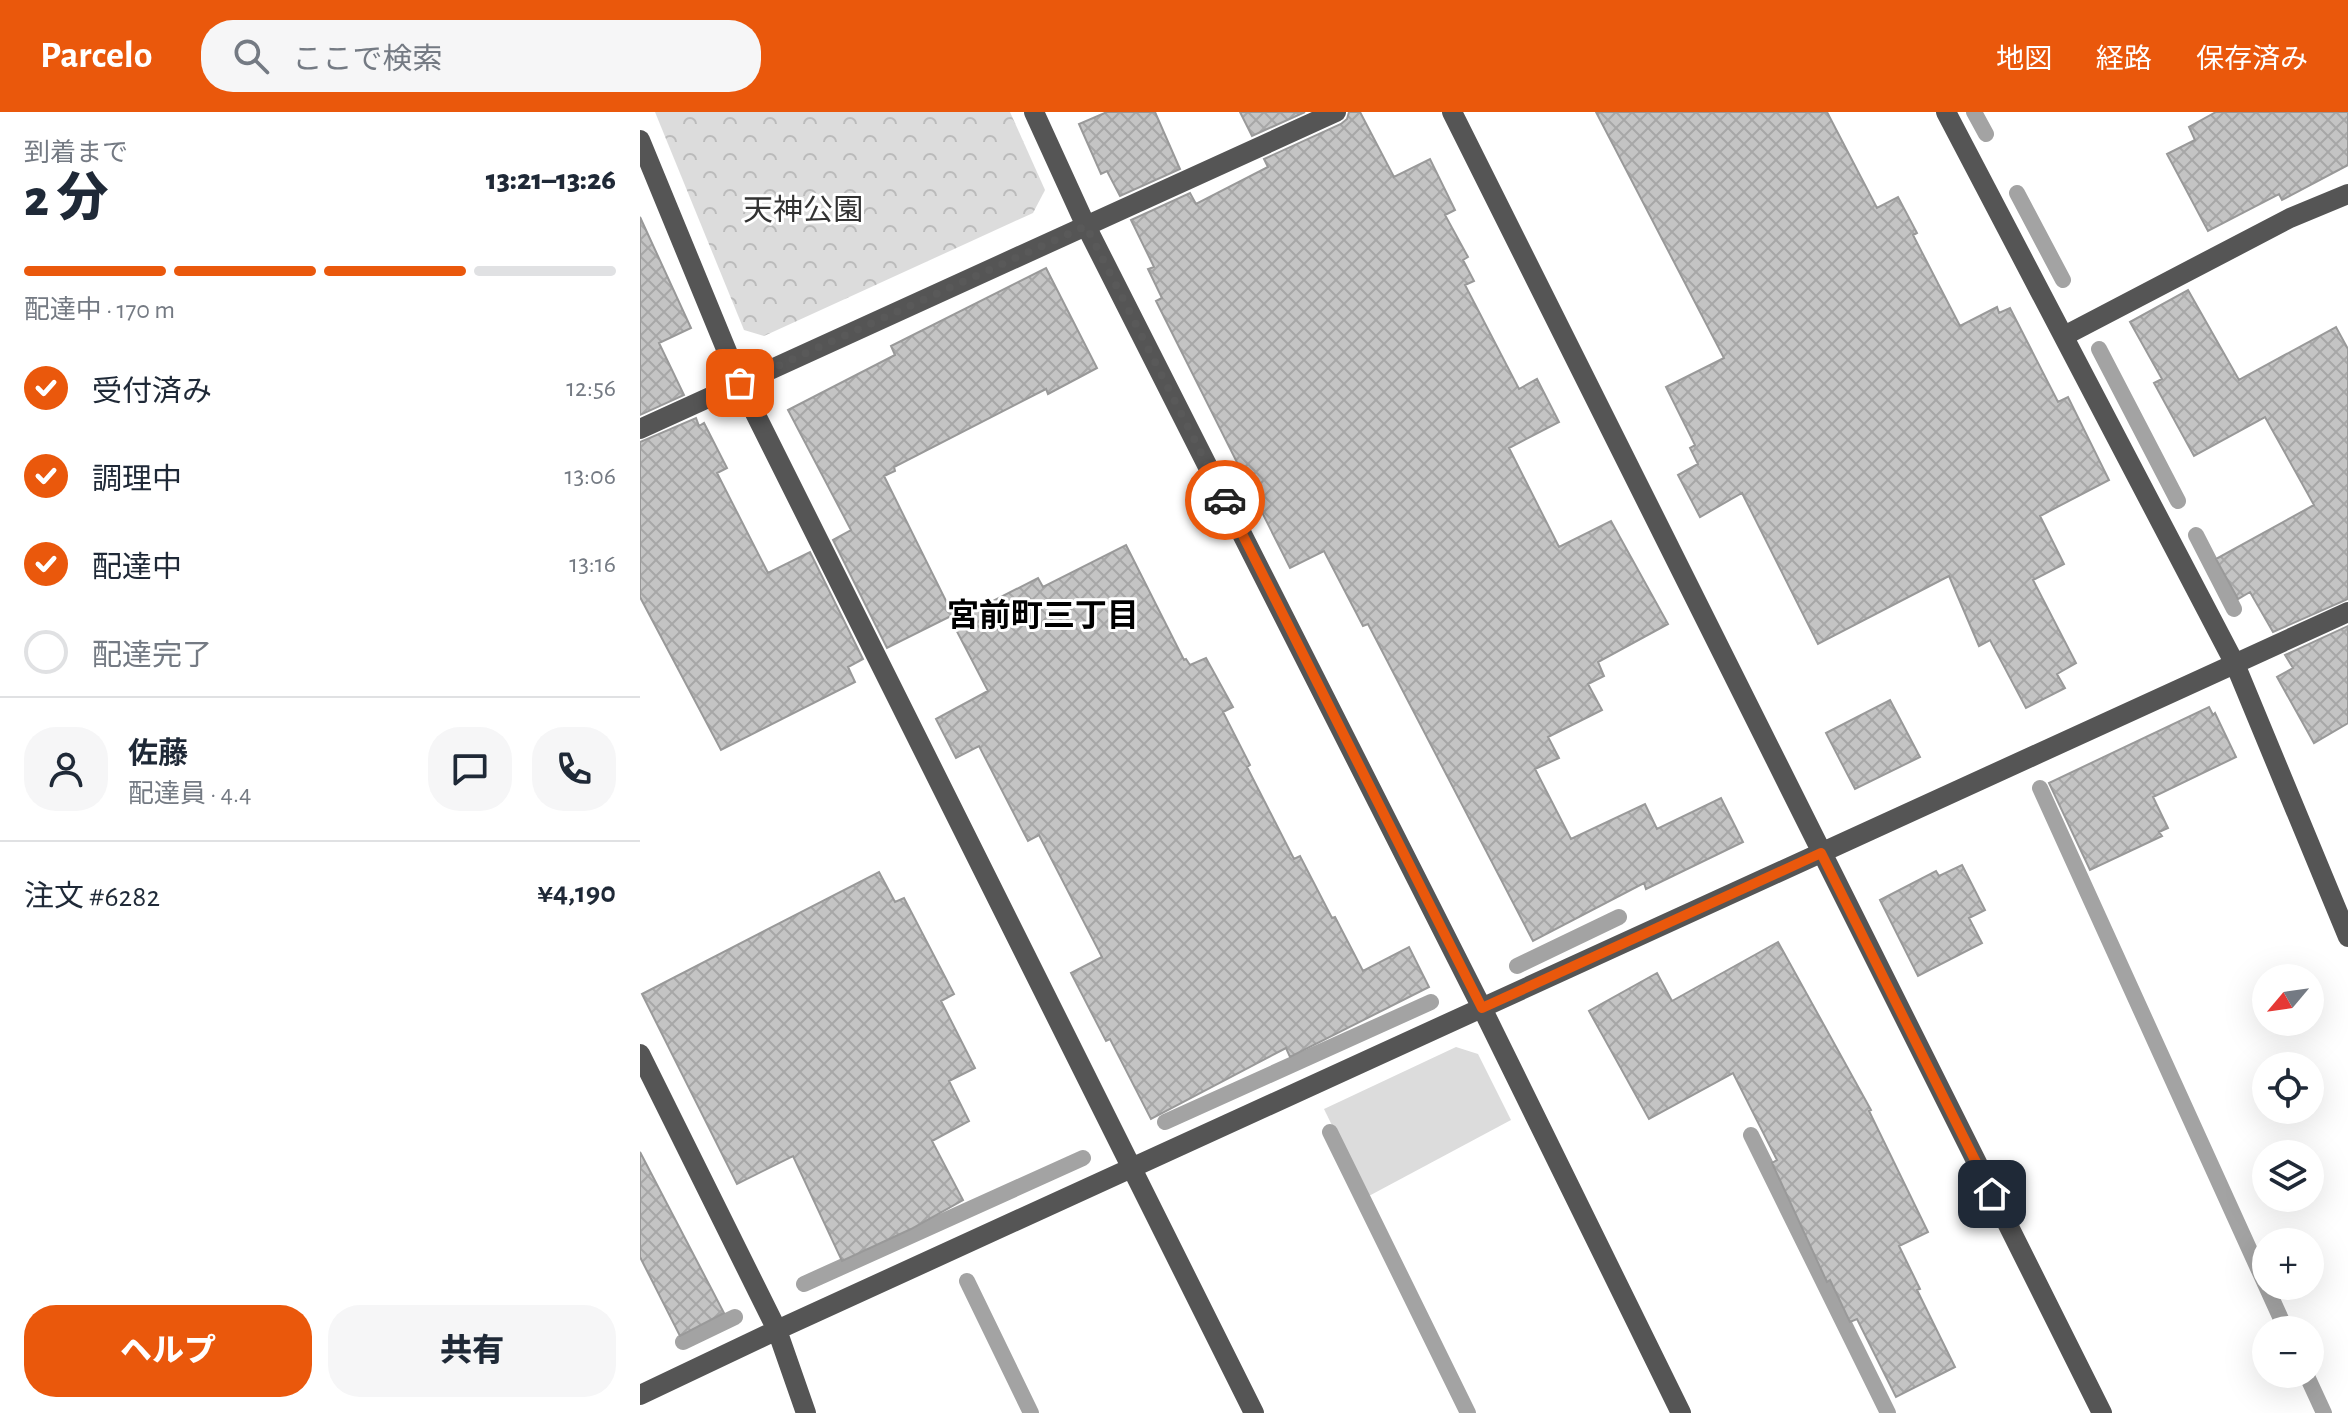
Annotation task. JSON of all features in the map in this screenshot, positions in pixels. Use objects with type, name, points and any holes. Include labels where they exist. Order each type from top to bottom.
[{"type":"street","points":[[1034,112],[1086,226],[1482,1008],[1681,1413]]},
{"type":"street","points":[[640,429],[1336,112]]},
{"type":"street","points":[[1452,112],[2102,1413]]},
{"type":"street","points":[[1946,112],[2235,664],[2348,937]]},
{"type":"street","points":[[640,140],[740,383],[1254,1413]]},
{"type":"street","points":[[2064,336],[2290,218],[2348,194]]},
{"type":"street","points":[[640,1395],[2348,612]]},
{"type":"street","points":[[640,1054],[777,1330],[806,1413]]},
{"type":"green space","name":"天神公園","points":[[655,112],[1010,112],[1045,190],[1033,213],[764,336],[744,330]]},
{"type":"green space","points":[[1456,1047],[1478,1054],[1511,1120],[1367,1197],[1324,1109]]},
{"type":"building","points":[[1107,112],[1155,112],[1180,169],[1120,196],[1107,171],[1101,174],[1079,124]]},
{"type":"building","points":[[1240,112],[1305,112],[1252,136]]},
{"type":"building","points":[[1349,112],[1360,112],[1394,177],[1430,159],[1455,210],[1445,215],[1468,257],[1463,260],[1474,281],[1465,285],[1519,389],[1537,379],[1559,422],[1509,448],[1559,547],[1611,521],[1668,624],[1598,662],[1604,676],[1588,684],[1602,710],[1548,737],[1559,758],[1535,769],[1571,839],[1645,804],[1657,829],[1721,798],[1743,842],[1646,889],[1644,883],[1533,941],[1368,624],[1363,626],[1324,551],[1290,568],[1156,301],[1162,298],[1148,269],[1154,267],[1131,220],[1190,193],[1196,204],[1268,167],[1264,159],[1341,124]]},
{"type":"building","points":[[1596,112],[1827,112],[1877,208],[1898,197],[1917,233],[1913,235],[1960,326],[1997,307],[1999,313],[2010,308],[2058,402],[2068,397],[2109,480],[2040,516],[2064,564],[2033,580],[2076,663],[2057,674],[2065,688],[2026,708],[1990,640],[1979,646],[1949,576],[1818,644],[1742,493],[1700,517],[1678,475],[1698,464],[1690,448],[1695,445],[1666,387],[1724,358]]},
{"type":"building","points":[[2216,112],[2348,112],[2348,165],[2282,200],[2279,194],[2208,231],[2167,154],[2195,140],[2189,127]]},
{"type":"building","points":[[640,217],[691,328],[659,343],[684,395],[640,415]]},
{"type":"building","points":[[1046,268],[1097,368],[1048,394],[1046,389],[894,467],[895,471],[884,476],[953,615],[887,648],[833,540],[851,530],[788,410],[895,355],[891,346]]},
{"type":"building","points":[[2188,290],[2239,380],[2336,327],[2348,349],[2348,599],[2273,632],[2250,592],[2238,599],[2216,559],[2314,505],[2265,417],[2194,456],[2154,383],[2162,379],[2130,322]]},
{"type":"building","points":[[696,418],[699,426],[704,423],[727,468],[717,473],[768,573],[810,552],[863,659],[848,667],[855,682],[721,750],[640,597],[640,442]]},
{"type":"building","points":[[1126,545],[1184,660],[1190,665],[1206,658],[1233,707],[1223,712],[1250,765],[1247,767],[1294,859],[1300,856],[1363,971],[1409,947],[1429,987],[1290,1057],[1286,1048],[1151,1119],[1110,1039],[1106,1041],[1071,973],[1102,957],[1039,835],[1028,841],[979,746],[956,758],[936,719],[988,691],[952,622],[1038,578],[1043,587]]},
{"type":"building","points":[[2348,626],[2348,723],[2314,743],[2277,677],[2293,668],[2285,655]]},
{"type":"building","points":[[1890,700],[1920,757],[1855,789],[1826,733]]},
{"type":"building","points":[[2209,707],[2213,715],[2215,713],[2236,757],[2153,797],[2168,828],[2159,832],[2162,836],[2090,870],[2049,783]]},
{"type":"building","points":[[1962,865],[1985,910],[1969,918],[1982,943],[1918,976],[1880,900],[1936,871],[1939,876]]},
{"type":"building","points":[[879,872],[895,902],[904,898],[954,994],[941,1001],[975,1068],[949,1081],[969,1121],[932,1141],[963,1200],[911,1229],[842,1261],[793,1156],[737,1184],[642,994]]},
{"type":"building","points":[[1778,942],[1871,1110],[1928,1232],[1899,1246],[1955,1367],[1896,1397],[1857,1319],[1850,1322],[1830,1280],[1827,1282],[1772,1163],[1777,1160],[1733,1073],[1649,1119],[1589,1011],[1657,973],[1672,1001]]},
{"type":"building","points":[[640,1152],[724,1313],[680,1336],[640,1257]]},
{"type":"waterway","points":[[1974,112],[1986,134]]},
{"type":"waterway","points":[[2017,193],[2063,280]]},
{"type":"waterway","points":[[2099,349],[2178,501]]},
{"type":"waterway","points":[[2196,535],[2234,609]]},
{"type":"waterway","points":[[2040,788],[2280,1316]]},
{"type":"waterway","points":[[1517,966],[1619,917]]},
{"type":"waterway","points":[[1165,1122],[1431,1002]]},
{"type":"waterway","points":[[1330,1132],[1468,1413]]},
{"type":"waterway","points":[[1751,1135],[1888,1413]]},
{"type":"waterway","points":[[804,1284],[1083,1158]]},
{"type":"waterway","points":[[967,1281],[1031,1413]]},
{"type":"waterway","points":[[683,1342],[735,1317]]},
{"type":"waterway","points":[[2312,1388],[2324,1413]]},
{"type":"way so far","points":[[740,383],[1086,226],[1225,500]]},
{"type":"district","name":"宮前町三丁目","points":[[1043,615]]},
{"type":"route","points":[[1225,500],[1482,1008],[1821,853],[1992,1194]]}]
